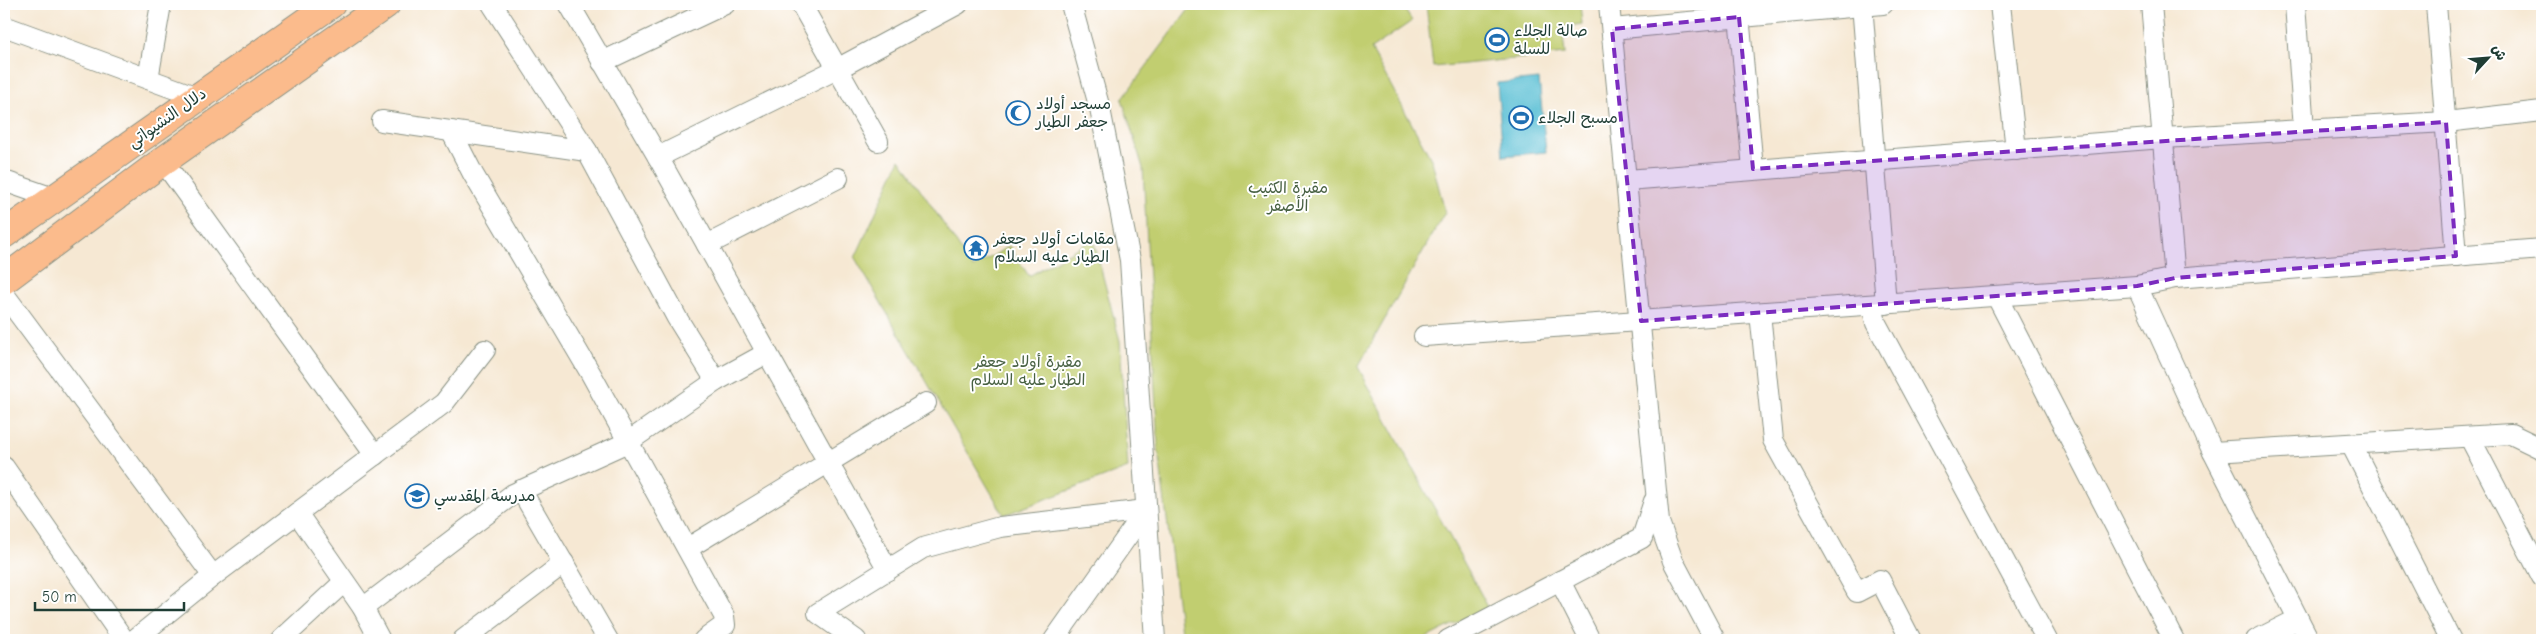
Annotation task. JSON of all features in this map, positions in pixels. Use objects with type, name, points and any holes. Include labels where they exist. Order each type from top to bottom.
[{"type":"main road","name":"دلال النشيواتي","points":[[4,234],[331,4]]},
{"type":"main road","points":[[4,280],[163,161],[386,4]]},
{"type":"street","points":[[148,79],[161,4]]},
{"type":"street","points":[[492,4],[587,151],[664,294],[716,382]]},
{"type":"street","points":[[569,4],[658,157],[888,570]]},
{"type":"street","points":[[602,62],[725,4]]},
{"type":"street","points":[[801,4],[878,141]]},
{"type":"street","points":[[658,157],[837,69],[958,4]]},
{"type":"street","points":[[1071,4],[1100,109],[1130,260],[1155,640]]},
{"type":"street","points":[[1609,4],[1659,522],[1673,561],[1715,640]]},
{"type":"street","points":[[1612,29],[1739,10],[1883,4]]},
{"type":"street","points":[[2000,4],[2016,150]]},
{"type":"street","points":[[2150,4],[2175,278]]},
{"type":"street","points":[[2295,4],[2304,130]]},
{"type":"street","points":[[2436,4],[2456,256]]},
{"type":"street","points":[[1862,5],[1875,162],[1879,305],[1876,323],[2047,640]]},
{"type":"street","points":[[1739,10],[1753,169]]},
{"type":"street","points":[[4,26],[197,97]]},
{"type":"street","points":[[1627,180],[2163,138],[2446,122],[2542,111]]},
{"type":"street","points":[[382,121],[587,151]]},
{"type":"street","points":[[451,131],[473,174],[591,374],[724,616],[725,625],[704,640]]},
{"type":"street","points":[[163,161],[375,455]]},
{"type":"street","points":[[707,245],[838,178]]},
{"type":"street","points":[[4,181],[53,198]]},
{"type":"street","points":[[1424,336],[2137,286],[2175,278],[2542,249]]},
{"type":"street","points":[[2137,286],[2213,452],[2308,640]]},
{"type":"street","points":[[4,294],[214,576]]},
{"type":"street","points":[[1997,296],[2174,640]]},
{"type":"street","points":[[1760,313],[1773,440],[1857,592],[1880,580],[1911,640]]},
{"type":"street","points":[[134,640],[214,576],[444,403],[485,350]]},
{"type":"street","points":[[363,608],[513,494],[628,442],[716,382],[767,354]]},
{"type":"street","points":[[688,548],[926,403]]},
{"type":"street","points":[[2213,452],[2512,434],[2542,450]]},
{"type":"street","points":[[2470,438],[2542,578]]},
{"type":"street","points":[[2351,444],[2451,640]]},
{"type":"street","points":[[4,467],[124,640]]},
{"type":"street","points":[[521,490],[608,640]]},
{"type":"street","points":[[1448,640],[1642,538],[1656,492]]},
{"type":"street","points":[[856,640],[818,613],[923,548],[1000,527],[1146,510]]},
{"type":"street","points":[[1054,640],[1146,510]]},
{"type":"street","points":[[297,513],[363,608],[380,640]]},
{"type":"street","points":[[463,640],[564,563]]},
{"type":"street","points":[[1560,581],[1590,640]]},
{"type":"street","points":[[280,640],[344,582]]},
{"type":"street","points":[[2256,640],[2298,619]]},
{"type":"highlighted area","points":[[1739,17],[1753,169],[2446,122],[2456,256],[2175,278],[2137,286],[1641,321],[1612,29]]},
{"type":"green space","name":"مقبرة الكثيب الأصفر","points":[[1193,4],[1401,4],[1412,21],[1371,49],[1432,161],[1445,212],[1358,367],[1488,607],[1422,640],[1182,640],[1158,447],[1143,168],[1122,99]]},
{"type":"green space","name":"صالة الجلاء للسلة","points":[[1426,4],[1580,4],[1582,24],[1562,27],[1565,54],[1433,67]]},
{"type":"green space","name":"مقبرة أولاد جعفر الطيار عليه السلام","points":[[900,159],[973,268],[1009,246],[1029,276],[1093,239],[1120,341],[1128,468],[1004,515],[855,258]]},
{"type":"water","name":"مسبح الجلاء","points":[[1539,79],[1546,152],[1503,156],[1497,83]]},
{"type":"place","name":"صالة الجلاء للسلة","points":[[1497,40]]},
{"type":"place","name":"مسجد أولاد جعفر الطيار","points":[[1018,113]]},
{"type":"place","name":"مسبح الجلاء","points":[[1521,118]]},
{"type":"place","name":"مقامات أولاد جعفر الطيار عليه السلام","points":[[976,248]]},
{"type":"place","name":"مدرسة المقدسي","points":[[417,496]]}]
